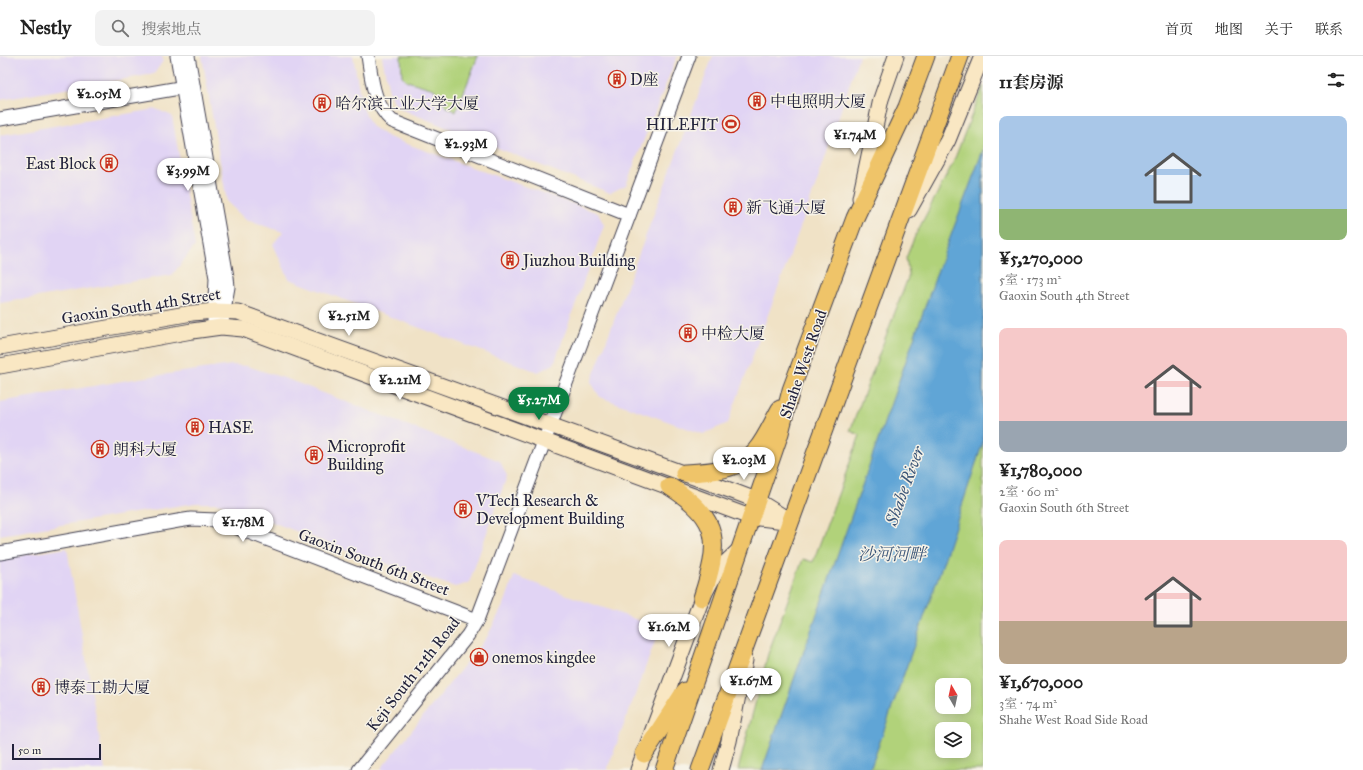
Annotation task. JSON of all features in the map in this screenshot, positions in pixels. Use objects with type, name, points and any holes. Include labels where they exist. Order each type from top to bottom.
[{"type":"main road","points":[[855,218],[881,98],[896,56]]},
{"type":"main road","name":"Shahe West Road","points":[[664,770],[738,551],[780,433],[791,390],[855,218],[907,107],[926,56]]},
{"type":"main road","points":[[700,770],[960,56]]},
{"type":"main road","points":[[895,235],[948,140],[982,56]]},
{"type":"main road","name":"Gaoxin South 4th Street","points":[[0,347],[220,310],[247,314],[756,500],[790,521]]},
{"type":"main road","name":"Gaoxin South 4th Street","points":[[0,366],[218,327],[243,329],[750,517],[790,521]]},
{"type":"main road","points":[[684,473],[719,470],[746,460],[756,451],[791,390]]},
{"type":"main road","points":[[638,770],[702,598],[714,560],[714,544],[710,526],[696,505],[669,486]]},
{"type":"main road","points":[[702,598],[716,572],[738,551]]},
{"type":"main road","points":[[721,770],[729,742],[752,626]]},
{"type":"main road","points":[[644,754],[699,669]]},
{"type":"street","points":[[177,56],[188,87],[227,277],[228,287],[220,310],[218,327]]},
{"type":"street","points":[[188,56],[188,87]]},
{"type":"street","points":[[368,56],[377,103],[383,113],[392,121],[629,215]]},
{"type":"street","name":"Keji South 12th Road","points":[[359,770],[468,635],[477,620],[689,56]]},
{"type":"street","points":[[0,119],[188,87]]},
{"type":"street","name":"Gaoxin South 6th Street","points":[[0,553],[191,519],[217,520],[477,620]]},
{"type":"shaded area","points":[[0,56],[162,56],[163,61],[154,74],[0,100]]},
{"type":"shaded area","points":[[202,56],[353,56],[362,106],[371,126],[388,137],[598,213],[604,225],[554,364],[538,372],[289,279],[273,244],[283,232],[246,220],[227,202]]},
{"type":"shaded area","points":[[382,56],[677,56],[626,185],[610,193],[403,110],[393,102],[389,92]]},
{"type":"shaded area","points":[[713,56],[859,56],[817,182],[728,423],[703,434],[600,397],[591,382]]},
{"type":"shaded area","points":[[156,109],[172,116],[195,246],[172,275],[0,303],[0,135]]},
{"type":"shaded area","points":[[232,365],[247,366],[287,379],[500,461],[507,476],[469,583],[455,587],[335,546],[238,509],[217,503],[195,503],[0,535],[0,402],[140,378]]},
{"type":"shaded area","points":[[67,548],[105,770],[0,770],[0,559]]},
{"type":"shaded area","points":[[514,576],[660,628],[607,770],[380,770],[487,637],[505,602]]},
{"type":"green space","points":[[401,56],[478,56],[456,112],[447,107],[434,89],[407,81],[402,76]]},
{"type":"green space","points":[[983,86],[983,770],[738,770],[768,654],[803,559],[813,562],[860,435],[850,431],[909,275],[906,258],[915,236],[953,163]]},
{"type":"water","name":"沙河河畔","points":[[983,150],[983,442],[940,572],[870,770],[762,770],[939,267]]},
{"type":"place","name":"D座","points":[[617,79]]},
{"type":"place","name":"中电照明大厦","points":[[757,101]]},
{"type":"place","name":"哈尔滨工业大学大厦","points":[[322,103]]},
{"type":"place","name":"HILEFIT","points":[[731,124]]},
{"type":"place","name":"East Block","points":[[109,163]]},
{"type":"place","name":"新飞通大厦","points":[[733,207]]},
{"type":"place","name":"Jiuzhou Building","points":[[510,260]]},
{"type":"place","name":"中检大厦","points":[[688,333]]},
{"type":"place","name":"HASE","points":[[195,427]]},
{"type":"place","name":"朗科大厦","points":[[100,449]]},
{"type":"place","name":"Microprofit Building","points":[[314,455]]},
{"type":"place","name":"VTech Research & Development Building","points":[[463,509]]},
{"type":"place","name":"onemos kingdee","points":[[479,657]]},
{"type":"place","name":"博泰工勘大厦","points":[[41,687]]},
{"type":"water label","name":"Shahe River","points":[[905,486]]}]
